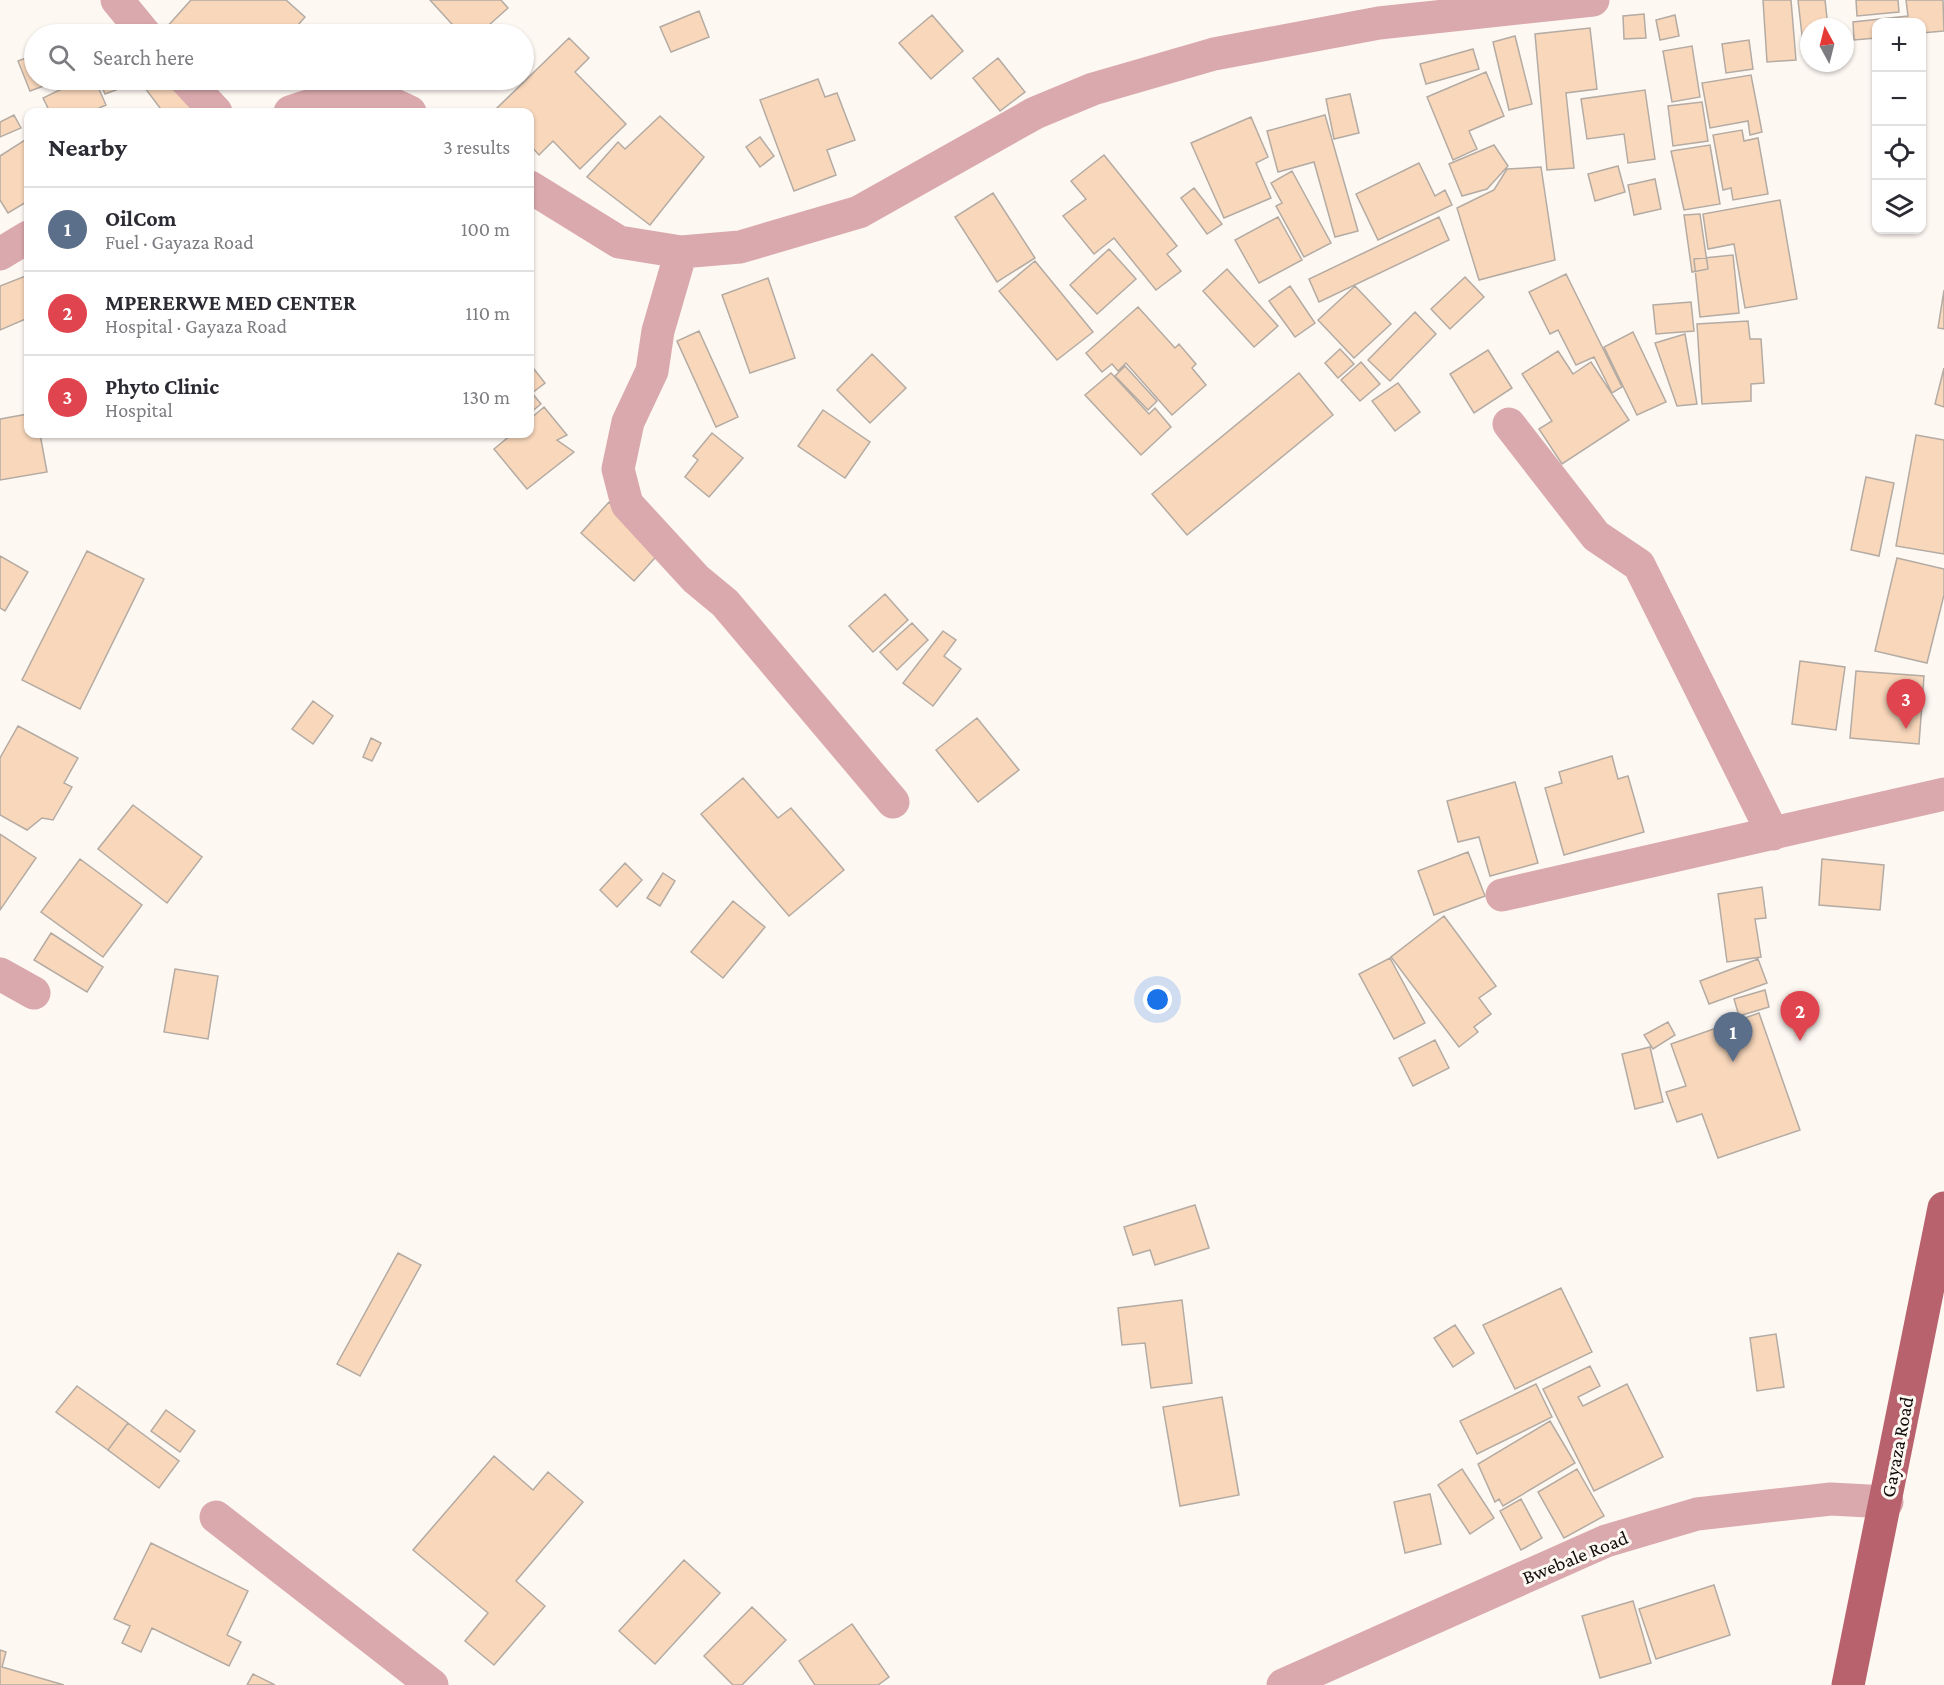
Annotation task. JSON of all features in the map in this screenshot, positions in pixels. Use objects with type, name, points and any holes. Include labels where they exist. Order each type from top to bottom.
[{"type":"main road","name":"Gayaza Road","points":[[1848,1685],[1887,1502],[1944,1208]]},
{"type":"street","points":[[117,0],[137,24]]},
{"type":"street","points":[[534,189],[619,242],[681,252],[740,247],[859,212],[1035,113],[1093,89],[1214,54],[1380,23],[1593,0]]},
{"type":"street","points":[[195,90],[212,108]]},
{"type":"street","points":[[301,108],[353,99],[382,100],[401,108]]},
{"type":"street","points":[[0,254],[24,239]]},
{"type":"street","points":[[681,252],[658,331],[652,370],[628,422],[618,469],[627,504],[696,579],[725,603],[893,802]]},
{"type":"street","points":[[1509,424],[1596,536],[1639,565],[1773,834]]},
{"type":"street","points":[[1502,895],[1944,794]]},
{"type":"street","points":[[0,974],[34,993]]},
{"type":"street","name":"Bwebale Road","points":[[1283,1685],[1606,1541],[1697,1514],[1831,1499],[1887,1502]]},
{"type":"street","points":[[216,1517],[432,1685]]},
{"type":"building","points":[[191,0],[286,0],[305,17],[299,24],[169,24]]},
{"type":"building","points":[[430,0],[501,0],[508,8],[490,24],[452,24]]},
{"type":"building","points":[[1763,0],[1791,0],[1796,60],[1767,62]]},
{"type":"building","points":[[1798,0],[1825,0],[1827,18],[1800,18]]},
{"type":"building","points":[[1856,0],[1898,0],[1899,12],[1857,16]]},
{"type":"building","points":[[1906,0],[1943,0],[1944,31],[1926,33],[1926,18],[1890,18],[1908,16]]},
{"type":"building","points":[[699,11],[709,37],[671,52],[660,27]]},
{"type":"building","points":[[1644,14],[1646,38],[1624,39],[1623,16]]},
{"type":"building","points":[[932,15],[963,51],[931,79],[899,43]]},
{"type":"building","points":[[1675,15],[1679,36],[1660,40],[1656,20]]},
{"type":"building","points":[[1872,20],[1872,38],[1854,40],[1854,22]]},
{"type":"building","points":[[1590,28],[1597,89],[1566,93],[1574,168],[1547,170],[1535,34]]},
{"type":"building","points":[[1515,36],[1532,104],[1509,110],[1493,42]]},
{"type":"building","points":[[569,38],[589,58],[575,72],[626,124],[580,169],[553,141],[539,155],[534,149],[534,108],[497,108],[516,90],[534,90],[534,72]]},
{"type":"building","points":[[1749,40],[1753,69],[1726,73],[1722,44]]},
{"type":"building","points":[[1692,46],[1700,97],[1672,102],[1663,51]]},
{"type":"building","points":[[1473,49],[1479,69],[1426,84],[1420,64]]},
{"type":"building","points":[[998,58],[1025,92],[1000,111],[973,78]]},
{"type":"building","points":[[24,59],[24,76],[18,61]]},
{"type":"building","points":[[1486,72],[1504,116],[1469,131],[1477,149],[1453,160],[1427,97]]},
{"type":"building","points":[[1751,75],[1762,132],[1750,135],[1748,121],[1710,128],[1702,83]]},
{"type":"building","points":[[818,79],[825,97],[837,93],[855,140],[827,150],[836,175],[794,191],[760,100]]},
{"type":"building","points":[[60,90],[99,90],[106,105],[99,108],[48,108],[43,98]]},
{"type":"building","points":[[103,90],[116,90],[105,94]]},
{"type":"building","points":[[146,90],[184,90],[198,108],[160,108]]},
{"type":"building","points":[[1645,90],[1655,159],[1628,163],[1624,134],[1587,139],[1581,99]]},
{"type":"building","points":[[1350,94],[1359,133],[1334,139],[1326,99]]},
{"type":"building","points":[[1702,102],[1708,141],[1673,146],[1668,106]]},
{"type":"building","points":[[14,115],[21,128],[0,137],[0,122]]},
{"type":"building","points":[[1325,115],[1358,231],[1335,237],[1314,162],[1278,172],[1267,131]]},
{"type":"building","points":[[660,116],[704,157],[650,225],[587,177],[618,142],[625,149]]},
{"type":"building","points":[[1251,117],[1268,157],[1256,163],[1271,198],[1224,218],[1191,143]]},
{"type":"building","points":[[1742,130],[1744,141],[1758,138],[1768,194],[1733,200],[1731,188],[1723,190],[1713,135]]},
{"type":"building","points":[[760,137],[774,156],[760,167],[746,147]]},
{"type":"building","points":[[24,141],[24,203],[8,213],[0,200],[0,156]]},
{"type":"building","points":[[1494,145],[1508,166],[1487,189],[1462,196],[1449,164]]},
{"type":"building","points":[[1710,145],[1720,204],[1684,210],[1671,151]]},
{"type":"building","points":[[1104,155],[1177,246],[1167,254],[1181,271],[1156,290],[1114,238],[1094,254],[1063,216],[1086,199],[1071,181]]},
{"type":"building","points":[[1419,163],[1435,196],[1445,190],[1452,205],[1378,240],[1356,194]]},
{"type":"building","points":[[1618,166],[1625,192],[1595,201],[1588,174]]},
{"type":"building","points":[[1541,167],[1555,260],[1479,280],[1457,208],[1494,190],[1507,169]]},
{"type":"building","points":[[1292,171],[1331,243],[1304,257],[1276,206],[1282,203],[1271,183]]},
{"type":"building","points":[[1655,179],[1661,209],[1634,215],[1628,185]]},
{"type":"building","points":[[1194,188],[1222,224],[1207,234],[1181,198]]},
{"type":"building","points":[[993,193],[1035,258],[997,282],[955,217]]},
{"type":"building","points":[[1780,200],[1797,299],[1745,308],[1734,244],[1708,249],[1703,214]]},
{"type":"building","points":[[1700,214],[1708,269],[1692,272],[1684,215]]},
{"type":"building","points":[[1278,217],[1302,260],[1259,283],[1235,240]]},
{"type":"building","points":[[1439,217],[1449,240],[1319,302],[1309,279]]},
{"type":"building","points":[[1109,249],[1136,279],[1097,314],[1070,285]]},
{"type":"building","points":[[1733,255],[1739,313],[1700,317],[1694,259]]},
{"type":"building","points":[[1035,261],[1093,332],[1057,360],[999,291]]},
{"type":"building","points":[[1227,269],[1278,326],[1254,347],[1203,291]]},
{"type":"building","points":[[1566,274],[1622,387],[1612,393],[1594,357],[1576,365],[1558,330],[1550,334],[1529,292]]},
{"type":"building","points":[[24,277],[24,320],[0,330],[0,286]]},
{"type":"building","points":[[1465,277],[1484,297],[1450,329],[1431,309]]},
{"type":"building","points":[[768,278],[795,358],[750,373],[722,295]]},
{"type":"building","points":[[1290,286],[1315,323],[1295,337],[1269,301]]},
{"type":"building","points":[[1355,286],[1391,324],[1354,358],[1318,320]]},
{"type":"building","points":[[1944,290],[1944,329],[1938,328]]},
{"type":"building","points":[[1691,302],[1694,331],[1656,334],[1653,305]]},
{"type":"building","points":[[1138,307],[1175,348],[1179,344],[1196,364],[1192,368],[1206,385],[1172,415],[1126,363],[1118,371],[1112,364],[1102,372],[1086,353]]},
{"type":"building","points":[[1415,312],[1436,334],[1390,381],[1368,360]]},
{"type":"building","points":[[1748,321],[1750,339],[1761,339],[1764,383],[1751,384],[1751,401],[1702,404],[1697,324]]},
{"type":"building","points":[[699,331],[738,417],[716,427],[677,341]]},
{"type":"building","points":[[1633,332],[1666,402],[1637,415],[1604,347]]},
{"type":"building","points":[[1685,334],[1697,404],[1677,406],[1655,343]]},
{"type":"building","points":[[1340,349],[1354,364],[1338,378],[1325,363]]},
{"type":"building","points":[[1488,350],[1512,388],[1474,413],[1450,374]]},
{"type":"building","points":[[1558,351],[1573,374],[1591,362],[1629,420],[1562,464],[1539,429],[1552,421],[1522,374]]},
{"type":"building","points":[[872,354],[906,388],[870,423],[837,390]]},
{"type":"building","points":[[1361,362],[1380,384],[1360,401],[1341,380]]},
{"type":"building","points":[[1125,366],[1157,401],[1148,410],[1115,376]]},
{"type":"building","points":[[1944,368],[1944,407],[1935,404]]},
{"type":"building","points":[[534,369],[545,383],[534,391]]},
{"type":"building","points":[[1111,373],[1149,414],[1155,408],[1171,427],[1141,455],[1085,395]]},
{"type":"building","points":[[1299,373],[1333,415],[1187,535],[1152,494]]},
{"type":"building","points":[[1398,383],[1420,412],[1395,431],[1372,401]]},
{"type":"building","points":[[534,395],[541,404],[534,410]]},
{"type":"building","points":[[544,407],[567,435],[557,440],[574,452],[527,489],[494,449],[507,438],[534,438],[534,416]]},
{"type":"building","points":[[823,410],[870,442],[845,478],[798,446]]},
{"type":"building","points":[[24,415],[24,438],[41,438],[47,472],[0,480],[0,419]]},
{"type":"building","points":[[712,433],[743,458],[709,497],[685,477],[698,460],[693,456]]},
{"type":"building","points":[[1916,435],[1944,440],[1944,554],[1896,546]]},
{"type":"building","points":[[1866,477],[1894,483],[1879,556],[1851,550]]},
{"type":"building","points":[[609,502],[663,549],[634,581],[581,533]]},
{"type":"building","points":[[87,551],[144,579],[80,709],[22,680]]},
{"type":"building","points":[[0,556],[28,572],[5,611],[0,608]]},
{"type":"building","points":[[1897,558],[1944,569],[1944,595],[1927,663],[1875,651]]},
{"type":"building","points":[[885,594],[908,620],[873,652],[849,626]]},
{"type":"building","points":[[912,623],[928,640],[897,670],[880,652]]},
{"type":"building","points":[[943,631],[956,640],[944,656],[961,669],[933,706],[903,683]]},
{"type":"building","points":[[1800,661],[1845,667],[1836,730],[1792,724]]},
{"type":"building","points":[[1856,671],[1924,676],[1919,744],[1850,738]]},
{"type":"building","points":[[313,701],[333,716],[313,744],[292,729]]},
{"type":"building","points":[[977,718],[1019,770],[978,802],[936,750]]},
{"type":"building","points":[[18,726],[78,758],[64,783],[72,787],[53,820],[42,818],[27,830],[0,815],[0,758]]},
{"type":"building","points":[[371,738],[381,743],[372,761],[363,757]]},
{"type":"building","points":[[1612,756],[1618,779],[1628,776],[1644,832],[1564,855],[1545,788],[1562,783],[1559,772]]},
{"type":"building","points":[[743,778],[778,818],[791,808],[844,870],[789,916],[701,814]]},
{"type":"building","points":[[1515,782],[1538,863],[1490,876],[1479,837],[1458,842],[1447,801]]},
{"type":"building","points":[[133,805],[202,857],[167,903],[98,849]]},
{"type":"building","points":[[0,834],[36,858],[0,910]]},
{"type":"building","points":[[1468,852],[1485,896],[1434,915],[1418,871]]},
{"type":"building","points":[[80,859],[142,905],[103,957],[41,912]]},
{"type":"building","points":[[1822,859],[1884,865],[1880,910],[1819,905]]},
{"type":"building","points":[[625,863],[642,880],[617,907],[600,890]]},
{"type":"building","points":[[663,873],[675,881],[660,906],[647,898]]},
{"type":"building","points":[[1762,887],[1766,918],[1755,919],[1761,957],[1727,962],[1718,894]]},
{"type":"building","points":[[733,901],[765,927],[723,978],[691,952]]},
{"type":"building","points":[[1444,916],[1496,986],[1479,998],[1491,1014],[1474,1027],[1478,1032],[1459,1047],[1391,957]]},
{"type":"building","points":[[51,933],[103,967],[87,992],[34,960]]},
{"type":"building","points":[[1390,958],[1425,1023],[1394,1039],[1359,974]]},
{"type":"building","points":[[1758,959],[1767,983],[1709,1004],[1700,981]]},
{"type":"building","points":[[175,969],[218,976],[208,1039],[164,1032]]},
{"type":"building","points":[[1765,990],[1769,1007],[1739,1016],[1734,999]]},
{"type":"building","points":[[1759,1013],[1800,1130],[1718,1158],[1702,1114],[1677,1122],[1666,1092],[1686,1086],[1671,1044]]},
{"type":"building","points":[[1668,1022],[1675,1035],[1653,1049],[1644,1035]]},
{"type":"building","points":[[1435,1040],[1449,1068],[1413,1086],[1399,1058]]},
{"type":"building","points":[[1650,1047],[1663,1102],[1635,1109],[1622,1054]]},
{"type":"building","points":[[1195,1205],[1209,1248],[1155,1265],[1150,1250],[1133,1255],[1124,1227]]},
{"type":"building","points":[[398,1253],[421,1265],[360,1376],[337,1364]]},
{"type":"building","points":[[1561,1288],[1592,1352],[1515,1389],[1483,1325]]},
{"type":"building","points":[[1182,1300],[1192,1383],[1151,1388],[1145,1343],[1122,1345],[1118,1308]]},
{"type":"building","points":[[1455,1325],[1474,1353],[1453,1367],[1434,1338]]},
{"type":"building","points":[[1776,1334],[1784,1387],[1757,1391],[1750,1338]]},
{"type":"building","points":[[1590,1366],[1600,1386],[1578,1397],[1583,1406],[1627,1384],[1663,1457],[1594,1491],[1543,1389]]},
{"type":"building","points":[[1536,1384],[1552,1417],[1477,1454],[1460,1421]]},
{"type":"building","points":[[77,1386],[128,1423],[108,1450],[56,1412]]},
{"type":"building","points":[[1222,1397],[1239,1495],[1180,1506],[1163,1407]]},
{"type":"building","points":[[166,1410],[195,1431],[180,1452],[151,1431]]},
{"type":"building","points":[[1550,1421],[1575,1463],[1503,1506],[1499,1499],[1495,1502],[1478,1464]]},
{"type":"building","points":[[128,1423],[179,1461],[159,1488],[108,1450]]},
{"type":"building","points":[[494,1456],[533,1490],[548,1472],[583,1502],[516,1581],[545,1606],[494,1665],[465,1641],[488,1613],[413,1550]]},
{"type":"building","points":[[1462,1469],[1494,1518],[1470,1534],[1438,1485]]},
{"type":"building","points":[[1577,1469],[1604,1516],[1564,1538],[1538,1492]]},
{"type":"building","points":[[1430,1494],[1441,1544],[1405,1553],[1394,1502]]},
{"type":"building","points":[[1521,1499],[1542,1538],[1521,1550],[1500,1511]]},
{"type":"building","points":[[151,1543],[248,1591],[227,1635],[241,1642],[229,1666],[152,1628],[141,1652],[122,1643],[130,1626],[114,1619]]},
{"type":"building","points":[[684,1560],[720,1593],[655,1664],[619,1631]]},
{"type":"building","points":[[1714,1585],[1730,1635],[1656,1659],[1639,1609]]},
{"type":"building","points":[[1633,1601],[1651,1663],[1600,1678],[1582,1616]]},
{"type":"building","points":[[752,1607],[786,1640],[742,1685],[733,1685],[704,1656]]},
{"type":"building","points":[[852,1624],[889,1677],[878,1685],[815,1685],[799,1661]]},
{"type":"building","points":[[0,1650],[6,1652],[2,1667],[64,1685],[0,1685]]},
{"type":"building","points":[[253,1674],[275,1685],[247,1685]]},
{"type":"place","name":"Phyto Clinic","points":[[1906,729]]},
{"type":"place","name":"MPERERWE MED CENTER","points":[[1800,1041]]},
{"type":"place","name":"OilCom","points":[[1733,1062]]}]
